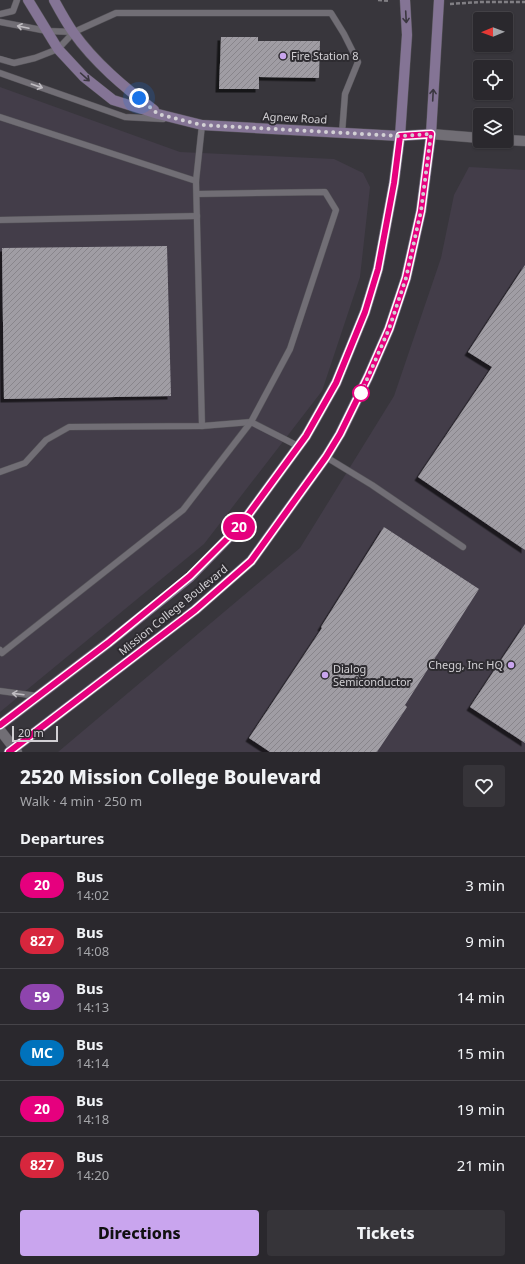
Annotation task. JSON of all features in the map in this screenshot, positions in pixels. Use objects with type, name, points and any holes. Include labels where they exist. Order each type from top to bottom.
[{"type":"main road","name":"Agnew Road","points":[[28,0],[58,49],[84,77],[113,100],[158,114],[202,125],[400,136],[431,134]]},
{"type":"main road","name":"Agnew Road","points":[[54,0],[74,32],[97,60],[119,83],[158,114]]},
{"type":"main road","name":"Mission College Boulevard","points":[[0,724],[108,643],[190,576],[240,526],[298,446],[336,383],[365,312],[378,269],[394,183],[400,136],[407,35],[405,0]]},
{"type":"main road","name":"Mission College Boulevard","points":[[13,751],[195,610],[251,561],[326,457],[340,434],[363,388],[392,322],[406,278],[421,211],[431,134],[439,0]]},
{"type":"street","points":[[431,134],[473,137]]},
{"type":"street","points":[[513,141],[525,142]]},
{"type":"street","points":[[0,730],[13,751]]},
{"type":"lane","points":[[0,14],[13,11],[17,0]]},
{"type":"lane","points":[[0,59],[14,63],[35,58],[58,49],[74,32],[116,13],[331,13],[344,34],[358,62],[345,94],[342,132]]},
{"type":"lane","points":[[0,22],[47,31],[74,32]]},
{"type":"lane","points":[[0,73],[125,117],[181,120]]},
{"type":"lane","points":[[0,117],[196,181]]},
{"type":"lane","points":[[202,125],[196,181],[202,426]]},
{"type":"lane","points":[[0,650],[2,653],[183,510],[251,422],[290,349],[336,210],[325,192],[197,194]]},
{"type":"lane","points":[[0,220],[197,216]]},
{"type":"lane","points":[[0,472],[25,463],[46,440],[68,427],[202,426],[251,422],[298,446]]},
{"type":"lane","points":[[326,457],[372,484],[463,546]]},
{"type":"lane","points":[[0,691],[37,696]]},
{"type":"path","points":[[378,0],[390,1]]},
{"type":"path","points":[[449,4],[525,2]]},
{"type":"shaded area","points":[[0,87],[180,152],[334,159],[363,173],[370,187],[360,277],[322,391],[204,544],[0,712]]},
{"type":"shaded area","points":[[469,167],[525,170],[525,752],[58,752],[300,548],[394,396],[441,258],[454,195]]},
{"type":"building","points":[[221,37],[258,37],[258,41],[320,41],[319,78],[259,77],[259,89],[219,89]]},
{"type":"building","points":[[167,246],[171,396],[4,399],[2,248]]},
{"type":"building","points":[[525,265],[525,550],[418,477],[492,367],[468,352]]},
{"type":"building","points":[[384,527],[479,589],[405,705],[407,707],[377,752],[270,752],[249,738],[322,628],[321,627]]},
{"type":"building","name":"Chegg, Inc HQ","points":[[525,624],[525,743],[470,707]]},
{"type":"bus line","name":"20","points":[[0,725],[108,643],[190,576],[240,526],[290,458],[306,436],[336,383],[365,312],[378,269],[394,183],[400,136],[431,134],[421,211],[406,278],[389,329],[368,377],[340,434],[326,457],[251,561],[195,610],[9,752]]},
{"type":"place","name":"Fire Station 8","points":[[283,56]]},
{"type":"place","name":"Chegg, Inc HQ","points":[[511,665]]},
{"type":"place","name":"Dialog Semiconductor","points":[[325,675]]},
{"type":"route","points":[[139,98],[158,114],[202,125],[400,136],[431,134],[421,211],[406,278],[389,329],[361,393]]}]
